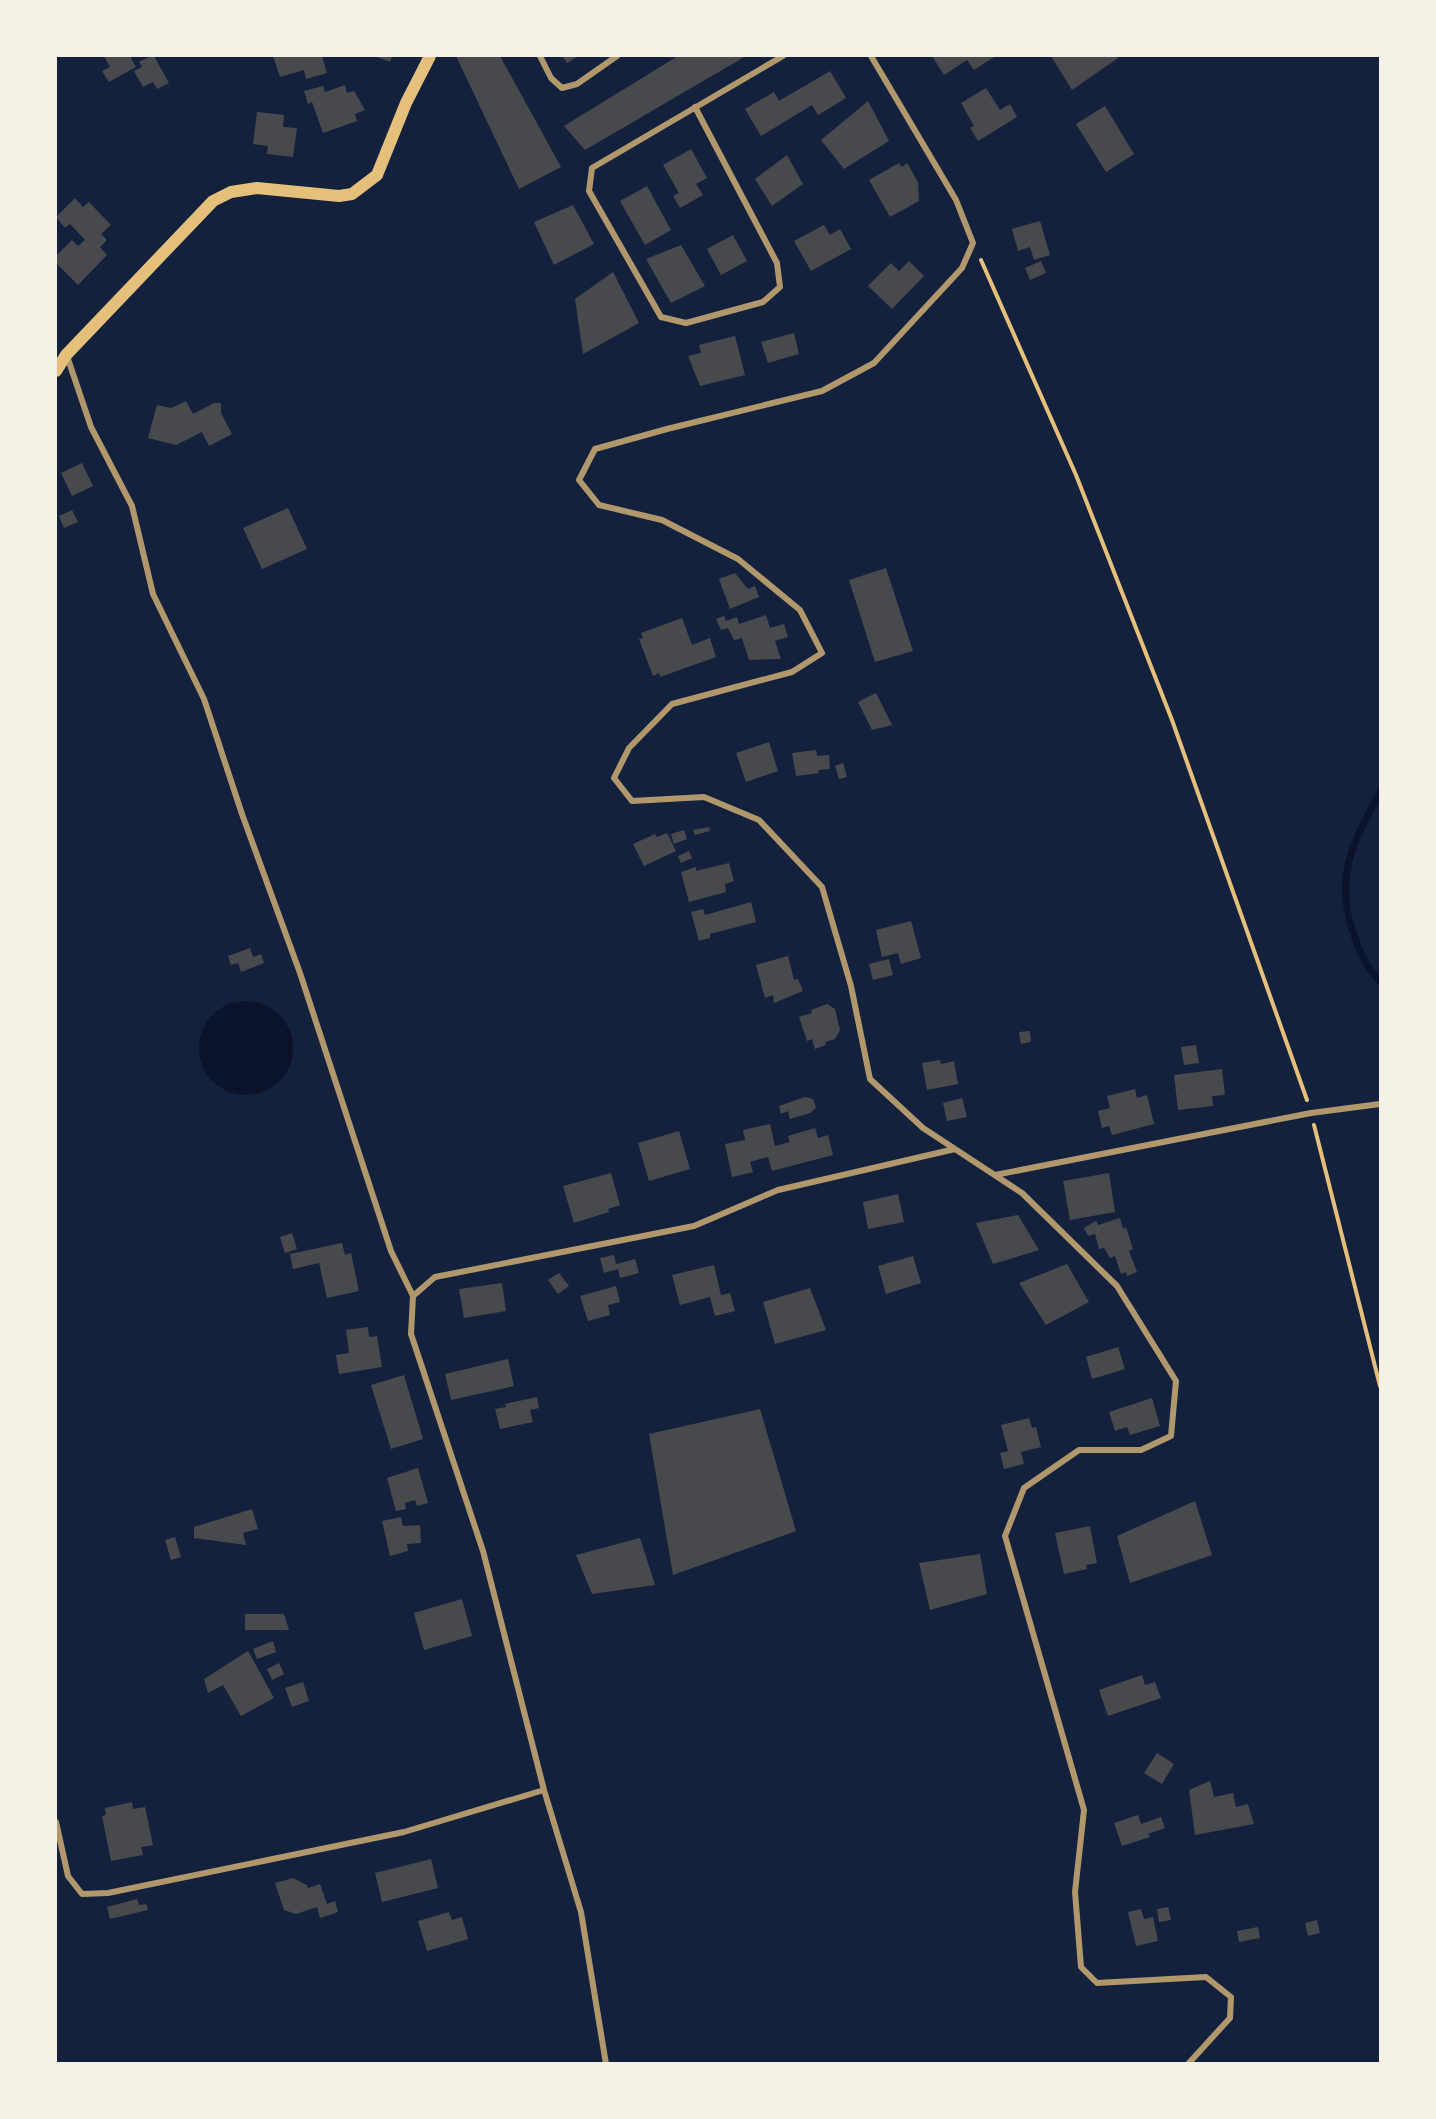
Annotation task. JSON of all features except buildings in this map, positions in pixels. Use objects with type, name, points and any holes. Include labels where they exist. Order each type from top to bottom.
[{"type":"main road","points":[[56,371],[66,356],[213,201],[231,192],[257,188],[339,196],[352,194],[377,175],[406,103],[430,56]]},
{"type":"street","points":[[540,56],[551,78],[562,88],[577,84],[617,56]]},
{"type":"street","points":[[695,107],[777,263],[780,287],[763,302],[686,323],[661,317],[590,191],[592,168],[695,107],[783,56]]},
{"type":"street","points":[[871,56],[956,200],[973,243],[962,268],[874,363],[822,391],[595,449],[579,480],[599,505],[662,519],[738,559],[800,610],[822,653],[792,672],[672,704],[629,748],[614,778],[632,801],[704,797],[759,820],[822,887],[851,986],[870,1079],[923,1128],[1022,1193],[1117,1286],[1176,1381],[1171,1436],[1141,1450],[1079,1450],[1024,1488],[1005,1536],[1084,1810],[1075,1892],[1081,1966],[1097,1983],[1206,1977],[1231,1997],[1230,2018],[1188,2064]]},
{"type":"street","points":[[66,356],[91,427],[132,506],[153,594],[204,699],[242,814],[300,973],[391,1251],[413,1296],[411,1334],[483,1551],[544,1790],[581,1912],[606,2064]]},
{"type":"street","points":[[995,1175],[1311,1113],[1380,1104]]},
{"type":"street","points":[[413,1296],[435,1277],[694,1226],[778,1190],[955,1149]]},
{"type":"street","points":[[56,1822],[68,1876],[82,1894],[108,1893],[404,1832],[544,1790]]},
{"type":"path","points":[[973,243],[1085,497],[1172,720],[1311,1113],[1380,1386]]},
{"type":"water","points":[[246,1001],[264,1004],[279,1015],[290,1030],[293,1048],[290,1066],[279,1081],[264,1092],[246,1095],[228,1092],[213,1081],[202,1066],[199,1048],[202,1030],[213,1015],[228,1004]]},
{"type":"waterway","points":[[1380,793],[1354,845],[1346,879],[1349,917],[1355,938],[1368,966],[1380,981]]}]
